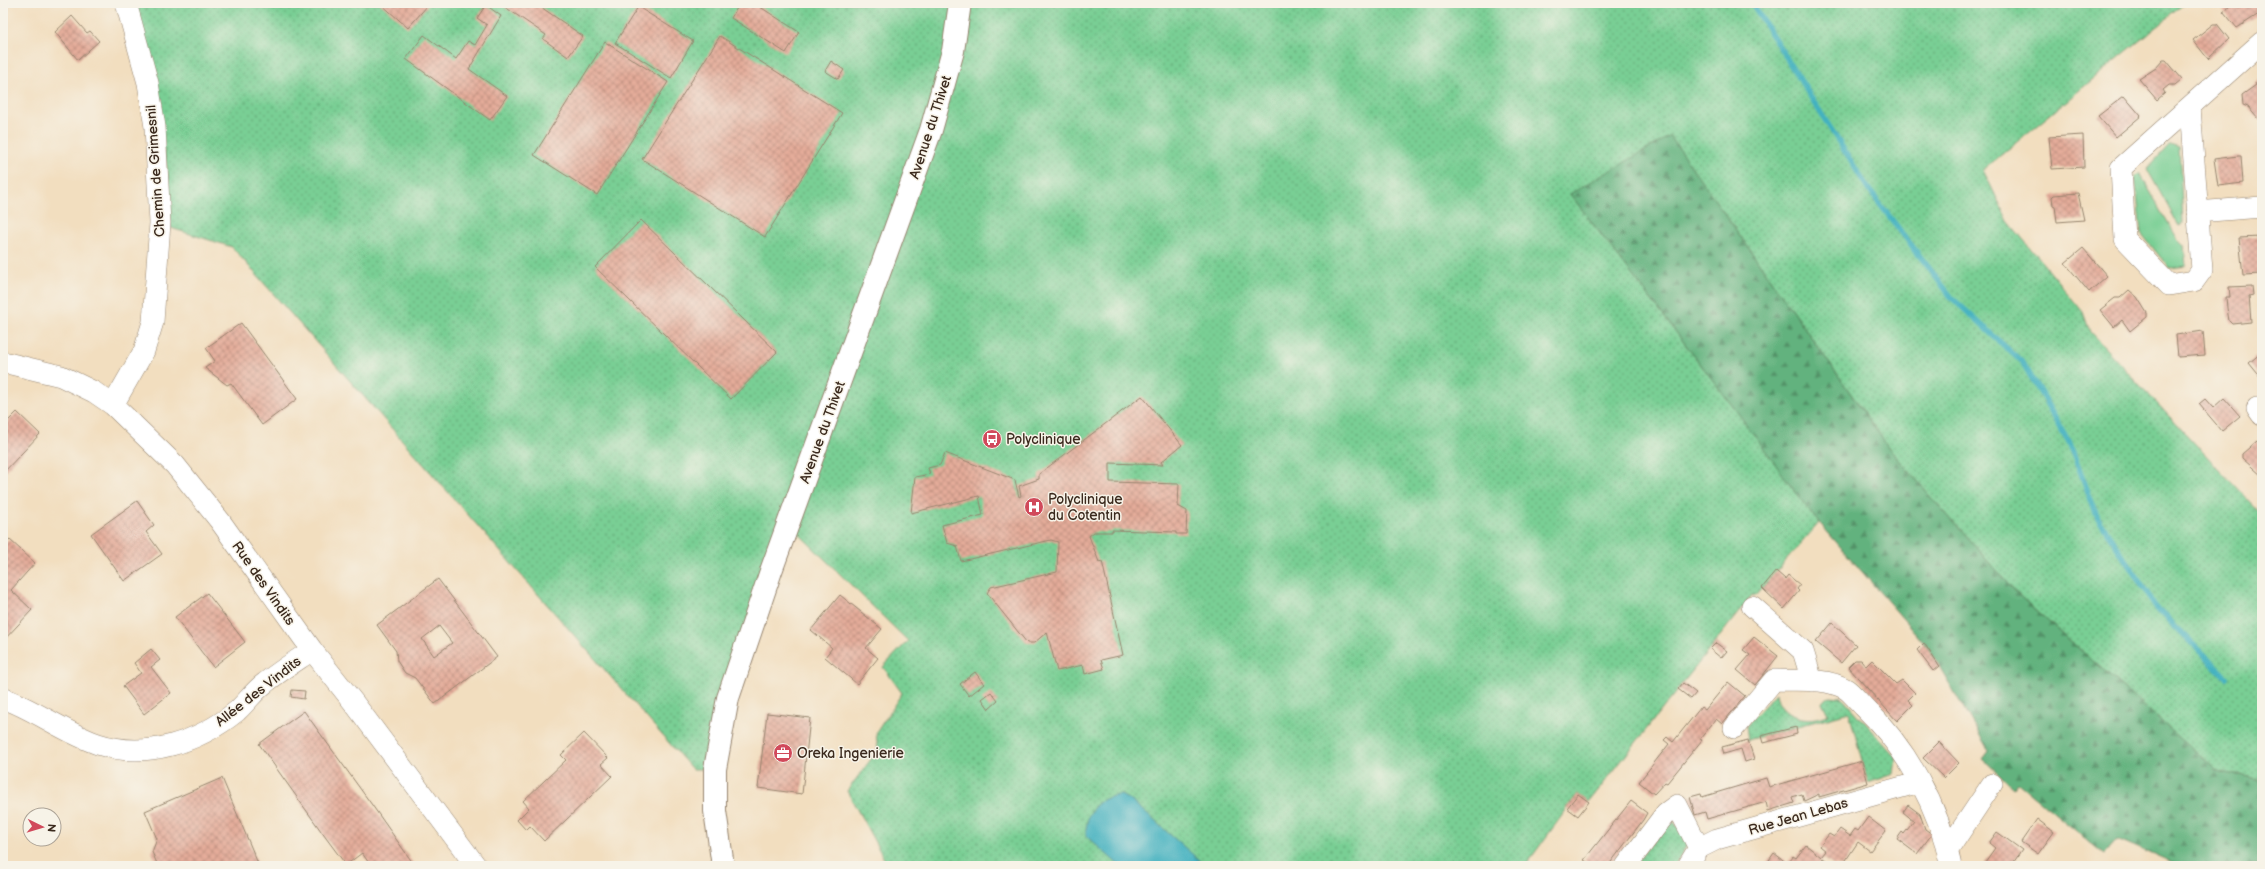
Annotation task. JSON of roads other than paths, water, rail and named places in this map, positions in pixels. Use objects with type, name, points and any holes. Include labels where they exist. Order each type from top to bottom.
[{"type":"main road","name":"Avenue du Thivet","points":[[723,866],[715,811],[715,769],[728,698],[771,572],[931,130],[953,51],[960,3]]},
{"type":"street","name":"Chemin de Grimesnil","points":[[113,405],[144,351],[153,322],[160,223],[155,127],[143,60],[126,3]]},
{"type":"street","points":[[2190,107],[2202,270],[2194,281],[2169,284],[2126,239],[2121,168],[2262,42]]},
{"type":"street","points":[[2197,212],[2262,207]]},
{"type":"street","name":"Rue des Vindits","points":[[3,362],[61,376],[94,392],[113,405],[175,465],[220,521],[312,650],[354,703],[476,866]]},
{"type":"street","points":[[1752,606],[1803,651],[1812,681]]},
{"type":"street","name":"Allée des Vindits","points":[[3,698],[83,738],[99,744],[125,750],[165,747],[198,736],[219,724],[237,710],[263,684],[312,650]]},
{"type":"street","points":[[1734,728],[1774,680],[1828,682],[1847,690],[1876,718],[1906,756],[1920,782],[1950,858]]},
{"type":"street","name":"Rue Jean Lebas","points":[[1688,866],[1699,848],[1717,838],[1920,782]]},
{"type":"street","points":[[1950,858],[1992,784]]},
{"type":"street","points":[[1626,866],[1666,813],[1677,805],[1699,848]]},
{"type":"water","points":[[1121,795],[1133,802],[1199,860],[1201,866],[1120,866],[1086,836],[1086,827],[1090,813],[1094,807],[1105,799]]},
{"type":"waterway","points":[[1752,3],[1869,190],[1952,298],[2023,363],[2069,442],[2098,518],[2158,610],[2226,677]]},
{"type":"place","name":"Polyclinique","points":[[992,439]]},
{"type":"place","name":"Polyclinique du Cotentin","points":[[1034,507]]},
{"type":"place","name":"Oreka Ingenierie","points":[[783,753]]}]
